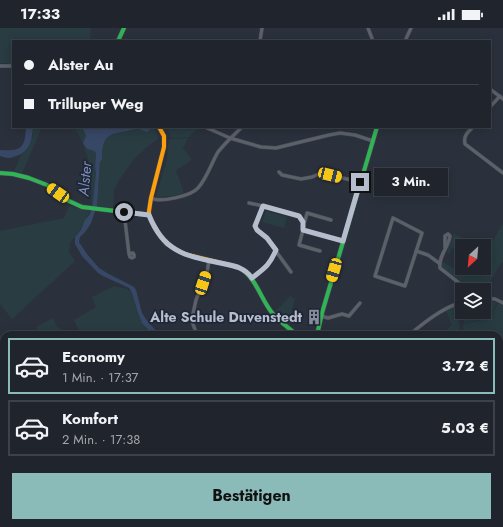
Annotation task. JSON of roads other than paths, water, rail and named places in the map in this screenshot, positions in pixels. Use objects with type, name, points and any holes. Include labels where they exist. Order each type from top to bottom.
[{"type":"street","points":[[118,40],[124,28]]},
{"type":"street","points":[[260,40],[262,28]]},
{"type":"street","points":[[368,28],[373,40]]},
{"type":"street","points":[[405,40],[411,28]]},
{"type":"street","points":[[0,66],[12,66]]},
{"type":"street","points":[[491,90],[503,99]]},
{"type":"street","points":[[491,106],[500,96]]},
{"type":"street","points":[[160,128],[164,136],[164,146],[149,206],[149,215],[153,224],[167,244],[184,254],[239,267],[246,272],[252,278],[274,315],[292,331]]},
{"type":"street","points":[[207,128],[230,138],[261,147],[276,148],[340,133],[355,135],[373,141]]},
{"type":"street","points":[[151,198],[157,200],[177,197],[189,194],[198,189],[222,147],[241,128]]},
{"type":"street","points":[[319,331],[321,316],[377,128]]},
{"type":"street","points":[[472,128],[464,140],[465,144],[503,173]]},
{"type":"street","points":[[279,172],[282,175],[301,179],[312,177],[321,173],[360,182]]},
{"type":"street","points":[[0,173],[13,174],[29,178],[47,185],[73,203],[86,208],[149,215]]},
{"type":"street","points":[[249,203],[299,216],[303,222]]},
{"type":"street","points":[[263,206],[255,226],[257,230],[267,238],[291,272]]},
{"type":"street","points":[[124,212],[129,254]]},
{"type":"street","points":[[320,251],[299,245],[303,230],[303,222],[305,221],[307,213],[331,220]]},
{"type":"street","points":[[393,218],[422,233],[416,251],[405,286],[375,276],[393,218]]},
{"type":"street","points":[[303,230],[343,241]]},
{"type":"street","points":[[439,263],[445,247]]},
{"type":"street","points":[[252,278],[266,267],[276,250]]},
{"type":"street","points":[[416,251],[428,255],[439,263],[440,268],[459,283]]},
{"type":"street","points":[[196,331],[192,318],[196,300],[209,260]]},
{"type":"street","points":[[491,299],[503,303]]},
{"type":"street","points":[[321,316],[328,318],[342,314],[350,316],[360,303]]},
{"type":"street","points":[[414,331],[428,320],[455,305]]},
{"type":"water","points":[[26,128],[33,128],[31,141],[24,152],[12,158],[0,156],[0,150],[13,150],[20,147],[23,144]]},
{"type":"water","points":[[82,128],[152,128],[147,132],[134,129],[114,134],[107,138],[104,142],[102,160],[100,162],[97,206],[91,223],[80,237],[79,242],[99,268],[134,287],[142,313],[156,331],[149,331],[142,323],[129,288],[98,273],[82,256],[75,244],[75,237],[81,230],[85,220],[90,214],[93,203],[96,153],[87,149],[83,143],[86,136]]},
{"type":"place","name":"Alte Schule Duvenstedt","points":[[314,317]]},
{"type":"water label","name":"Alster","points":[[85,179]]}]
